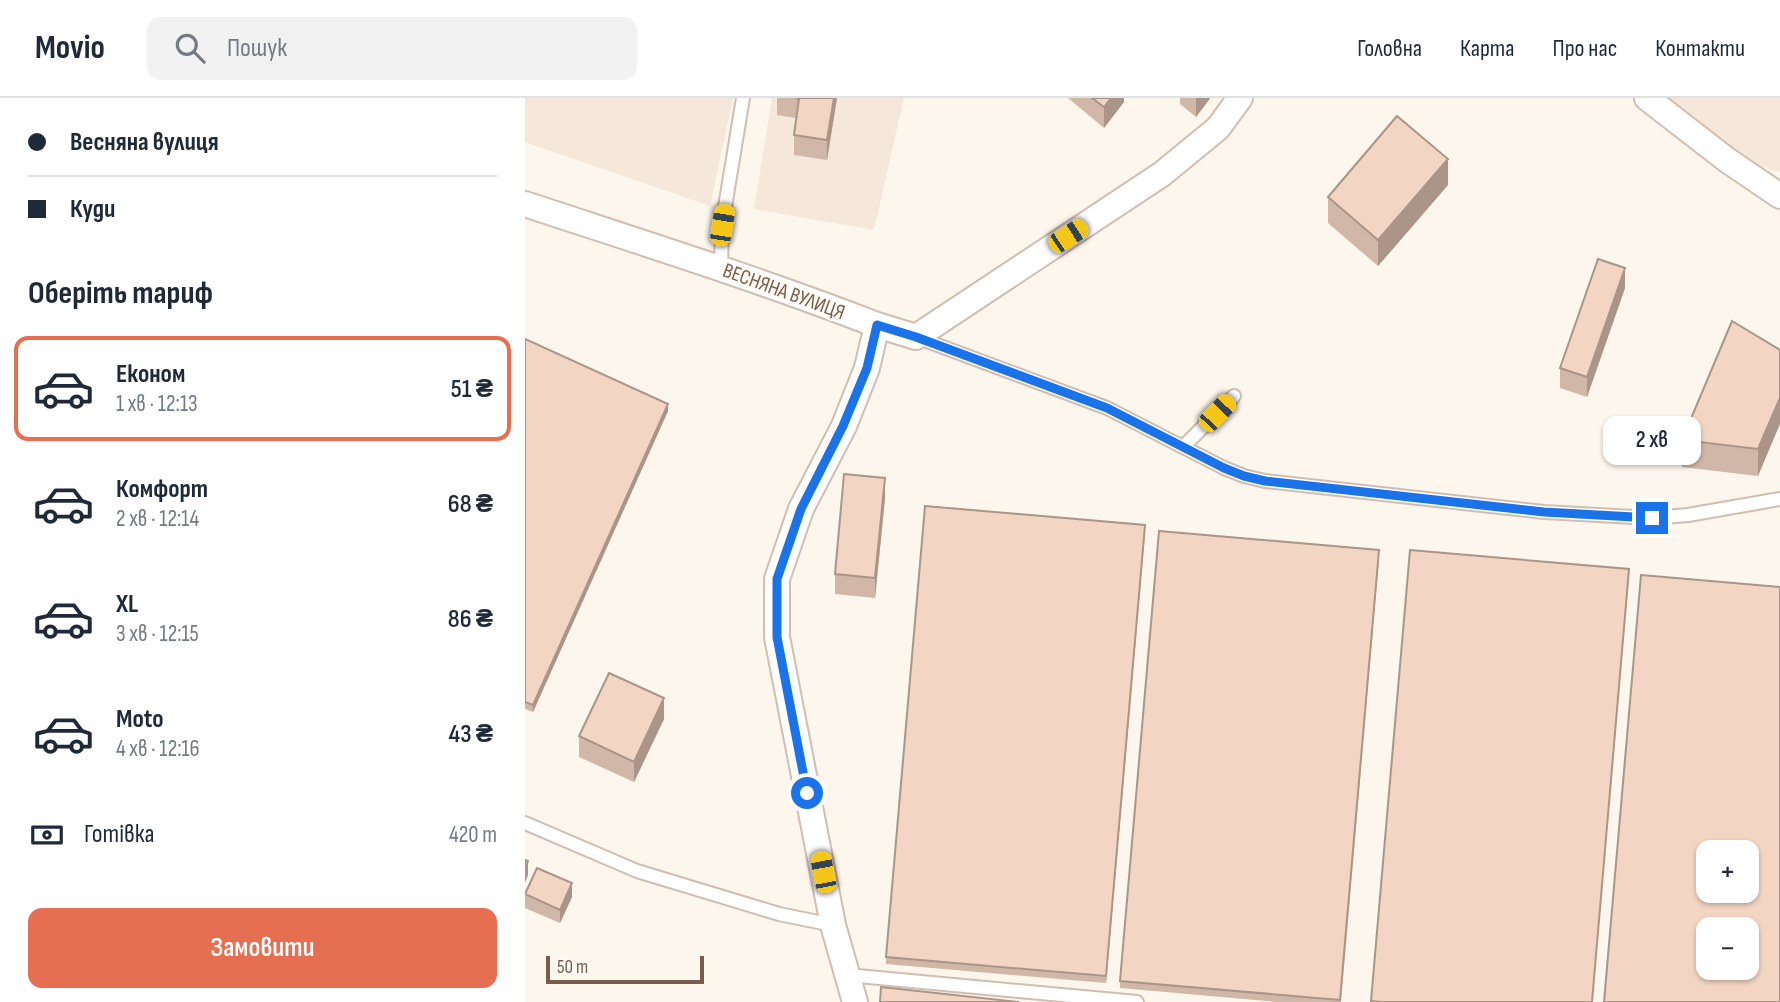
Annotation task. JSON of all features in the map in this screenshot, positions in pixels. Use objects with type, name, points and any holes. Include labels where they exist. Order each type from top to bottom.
[{"type":"street","points":[[916,337],[1162,174],[1217,128],[1240,98]]},
{"type":"street","points":[[1647,98],[1727,160],[1780,195]]},
{"type":"street","name":"ВЕСНЯНА ВУЛИЦЯ","points":[[525,204],[721,268],[916,337]]},
{"type":"street","points":[[855,1002],[833,925],[777,637],[777,579],[801,509],[843,426],[867,368],[877,325]]},
{"type":"lane","points":[[721,268],[722,225],[743,98]]},
{"type":"lane","points":[[916,337],[1107,408],[1244,476],[1265,481],[1544,512],[1652,518],[1688,515],[1780,499]]},
{"type":"lane","points":[[1183,447],[1234,396]]},
{"type":"lane","points":[[525,823],[637,871],[779,914],[833,925]]},
{"type":"lane","points":[[847,975],[1137,1002]]},
{"type":"shaded area","points":[[525,98],[733,98],[710,206],[525,142]]},
{"type":"shaded area","points":[[772,98],[904,98],[874,230],[754,209]]},
{"type":"shaded area","points":[[1651,98],[1780,98],[1780,172],[1707,149]]},
{"type":"building","points":[[796,98],[834,98],[827,140],[794,135],[799,99]]},
{"type":"building","points":[[1092,98],[1111,98],[1104,107]]},
{"type":"building","points":[[1397,116],[1448,159],[1378,240],[1328,197]]},
{"type":"building","points":[[1598,259],[1625,268],[1587,377],[1560,368]]},
{"type":"building","points":[[1732,321],[1780,350],[1780,398],[1758,449],[1682,440]]},
{"type":"building","points":[[525,339],[668,404],[533,705],[525,702]]},
{"type":"building","points":[[844,474],[885,478],[875,578],[835,574]]},
{"type":"building","points":[[925,506],[1145,525],[1106,976],[886,957]]},
{"type":"building","points":[[1159,531],[1379,550],[1340,1000],[1120,981]]},
{"type":"building","points":[[1410,550],[1629,569],[1592,1002],[1371,1001]]},
{"type":"building","points":[[1641,575],[1780,587],[1780,1002],[1604,1002]]},
{"type":"building","points":[[609,673],[664,698],[634,762],[579,736]]},
{"type":"building","points":[[537,868],[572,883],[560,910],[525,894]]},
{"type":"building","points":[[881,987],[1019,1002],[880,1002]]},
{"type":"route","points":[[807,793],[777,637],[777,579],[801,509],[843,426],[867,368],[877,325],[1107,408],[1244,476],[1265,481],[1544,512],[1652,518]]}]
